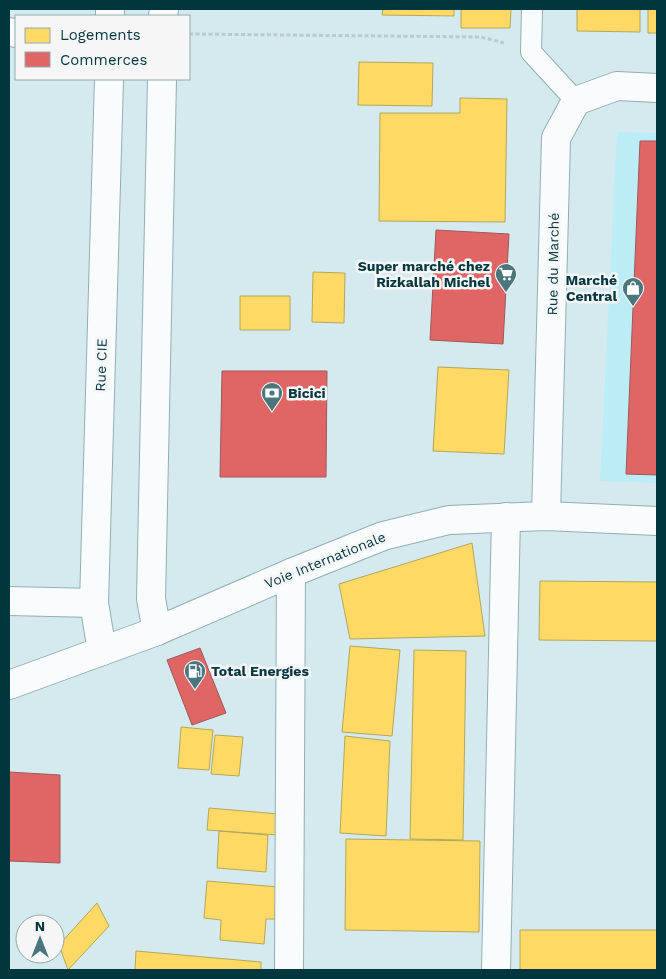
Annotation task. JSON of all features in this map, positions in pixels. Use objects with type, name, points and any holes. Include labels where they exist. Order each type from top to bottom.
[{"type":"street","name":"Rue CIE","points":[[102,651],[94,602],[109,80]]},
{"type":"street","points":[[157,631],[151,599],[162,80]]},
{"type":"street","points":[[576,101],[617,86],[657,88]]},
{"type":"street","name":"Rue du Marché","points":[[546,516],[556,138],[576,101]]},
{"type":"street","name":"Voie Internationale","points":[[9,685],[157,631],[291,573],[383,536],[449,520],[546,516],[657,521]]},
{"type":"street","points":[[496,970],[506,518]]},
{"type":"street","points":[[290,970],[291,573]]},
{"type":"street","points":[[9,601],[94,602]]},
{"type":"lane","points":[[532,9],[531,52],[576,101]]},
{"type":"path","points":[[190,34],[481,37],[493,38],[531,52]]},
{"type":"shaded area","name":"Marché Central","points":[[617,132],[657,133],[657,483],[600,481]]},
{"type":"building: Logements","points":[[383,9],[454,9],[454,16],[382,15]]},
{"type":"building: Logements","points":[[461,9],[511,9],[510,28],[461,28]]},
{"type":"building: Logements","points":[[577,9],[640,9],[640,32],[577,31]]},
{"type":"building: Logements","points":[[648,9],[657,9],[657,33],[648,33]]},
{"type":"building: Logements","points":[[359,62],[433,63],[432,106],[358,105]]},
{"type":"building: Logements","points":[[460,98],[507,99],[505,222],[379,221],[380,113],[460,113]]},
{"type":"building: Logements","points":[[313,272],[345,273],[344,323],[312,322]]},
{"type":"building: Logements","points":[[240,296],[290,296],[290,330],[240,330]]},
{"type":"building: Logements","points":[[438,367],[509,370],[504,454],[433,451]]},
{"type":"building: Logements","points":[[472,543],[485,636],[350,639],[339,584]]},
{"type":"building: Logements","points":[[540,581],[657,582],[657,641],[539,640]]},
{"type":"building: Logements","points":[[350,646],[400,650],[392,736],[342,732]]},
{"type":"building: Logements","points":[[414,650],[466,651],[463,840],[410,839]]},
{"type":"building: Logements","points":[[181,727],[213,730],[209,770],[178,768]]},
{"type":"building: Logements","points":[[215,735],[243,737],[239,776],[211,774]]},
{"type":"building: Logements","points":[[345,736],[390,741],[386,836],[340,833]]},
{"type":"building: Logements","points":[[209,808],[279,814],[278,835],[207,830]]},
{"type":"building: Logements","points":[[219,831],[268,835],[266,872],[217,868]]},
{"type":"building: Logements","points":[[346,839],[480,841],[479,932],[345,930]]},
{"type":"building: Logements","points":[[207,881],[279,887],[276,919],[266,919],[264,944],[220,940],[221,920],[204,918]]},
{"type":"building: Logements","points":[[97,903],[109,926],[68,970],[65,962],[65,938]]},
{"type":"building: Logements","points":[[520,930],[657,930],[657,970],[520,970]]},
{"type":"building: Logements","points":[[136,951],[261,962],[261,970],[135,970]]},
{"type":"building: Commerces","points":[[640,141],[657,141],[657,475],[626,474]]},
{"type":"building: Commerces","points":[[436,230],[509,234],[503,344],[430,340]]},
{"type":"building: Commerces","points":[[222,371],[327,371],[326,477],[220,477]]},
{"type":"building: Commerces","points":[[200,648],[226,713],[192,725],[167,660]]},
{"type":"building: Commerces","points":[[9,772],[60,775],[60,863],[9,861]]},
{"type":"place","name":"Super marché chez Rizkallah Michel","points":[[506,293]]},
{"type":"place","name":"Marché Central","points":[[633,307]]},
{"type":"place","name":"Bicici","points":[[272,412]]},
{"type":"place","name":"Total Energies","points":[[195,690]]}]
